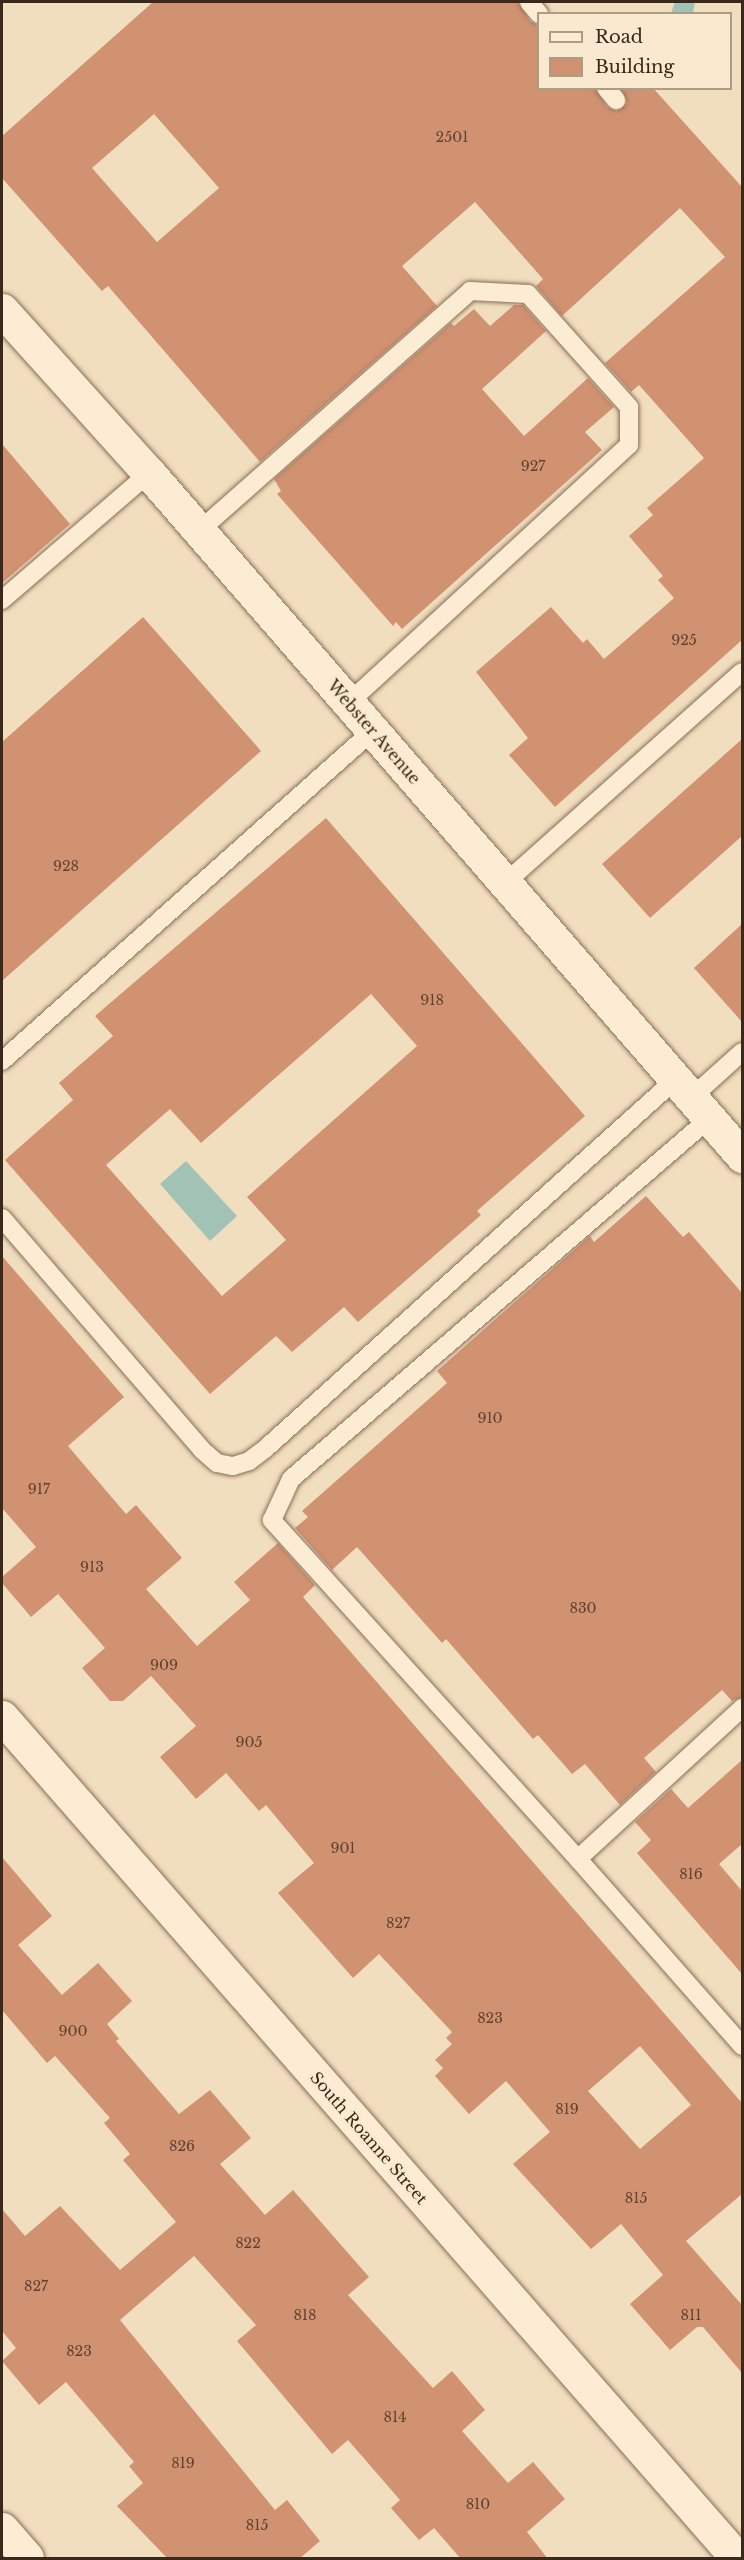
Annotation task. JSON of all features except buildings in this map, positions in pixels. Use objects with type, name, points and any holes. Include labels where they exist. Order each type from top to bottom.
[{"type":"street","name":"Webster Avenue","points":[[2,310],[149,473],[742,1156]]},
{"type":"street","name":"South Roanne Street","points":[[2,1717],[737,2559]]},
{"type":"street","points":[[2,2529],[27,2559]]},
{"type":"lane","points":[[199,531],[470,291],[528,294],[629,407],[629,445],[348,703]]},
{"type":"lane","points":[[2,600],[149,473]]},
{"type":"lane","points":[[505,883],[742,672]]},
{"type":"lane","points":[[2,1061],[373,731]]},
{"type":"lane","points":[[742,1052],[291,1479],[272,1520],[578,1859],[742,2046]]},
{"type":"lane","points":[[2,1218],[202,1450],[217,1463],[233,1466],[249,1461],[266,1448],[692,1098]]},
{"type":"lane","points":[[578,1859],[742,1708]]},
{"type":"shaded area","points":[[675,2],[695,2],[693,12],[671,12]]},
{"type":"shaded area","points":[[186,1161],[237,1216],[210,1241],[160,1184]]}]
